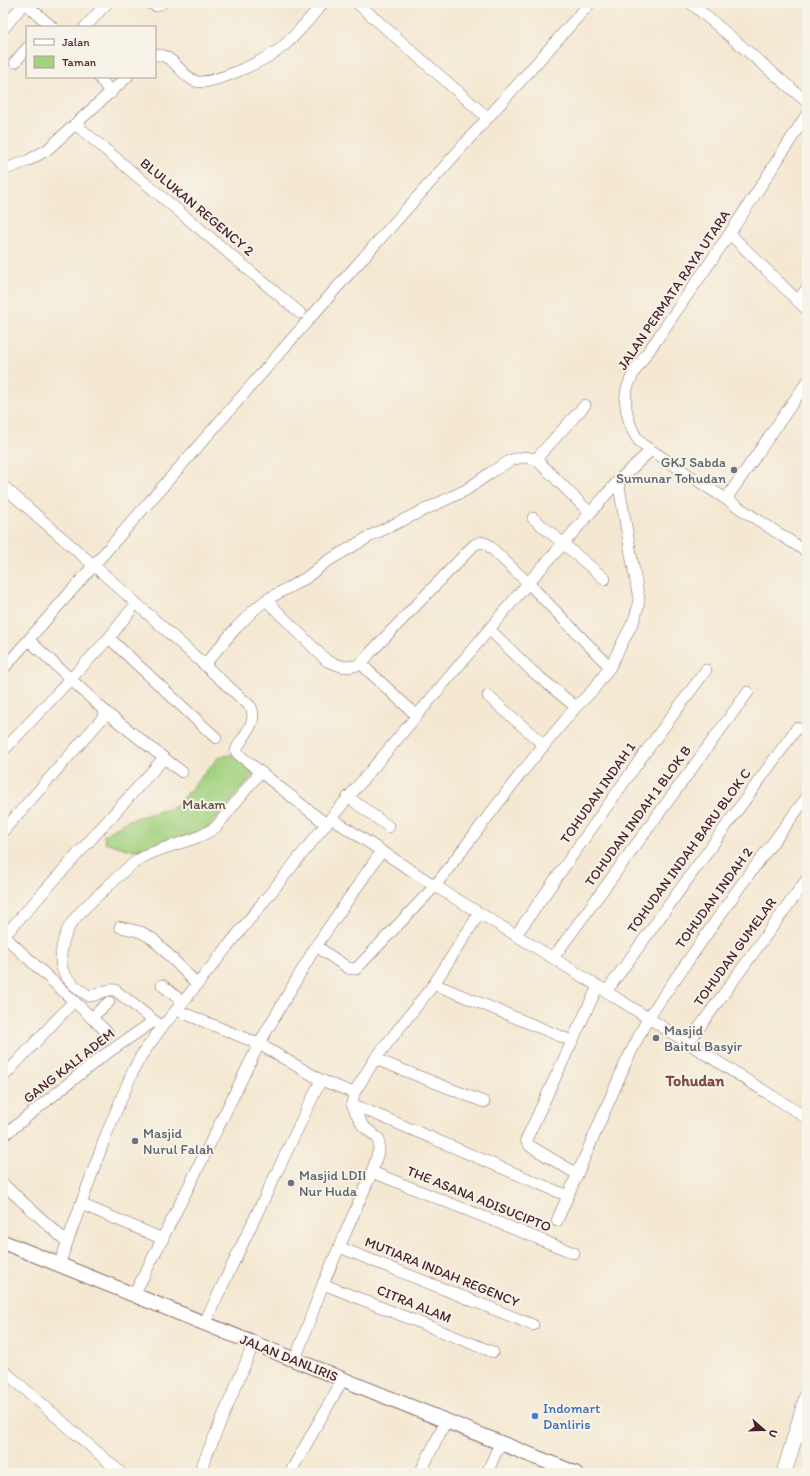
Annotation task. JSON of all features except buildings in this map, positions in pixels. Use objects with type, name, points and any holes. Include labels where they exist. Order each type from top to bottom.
[{"type":"main road","points":[[784,1473],[801,1436],[807,1396]]},
{"type":"street","points":[[4,28],[25,3],[48,26]]},
{"type":"street","points":[[86,26],[107,3]]},
{"type":"street","points":[[149,3],[156,6],[162,3]]},
{"type":"street","points":[[156,55],[158,54],[167,58],[186,76],[195,81],[211,81],[261,61],[281,48],[294,36],[323,3]]},
{"type":"street","points":[[357,3],[488,118]]},
{"type":"street","points":[[3,669],[93,565],[590,3]]},
{"type":"street","points":[[692,3],[807,102]]},
{"type":"street","points":[[15,62],[26,49]]},
{"type":"street","points":[[100,78],[111,93]]},
{"type":"street","points":[[4,169],[37,157],[59,140],[90,109],[111,93],[126,78]]},
{"type":"street","name":"JALAN PERMATA RAYA UTARA","points":[[807,114],[730,234],[646,354],[626,390],[631,428],[637,440],[650,451],[807,552]]},
{"type":"street","name":"BLULUKAN REGENCY 2","points":[[75,124],[300,314]]},
{"type":"street","points":[[730,234],[807,310]]},
{"type":"street","points":[[798,301],[807,288]]},
{"type":"street","points":[[726,499],[807,382]]},
{"type":"street","points":[[536,459],[585,405]]},
{"type":"street","points":[[59,1265],[106,1135],[140,1056],[158,1024],[180,1006],[348,796],[528,582],[620,479],[650,451]]},
{"type":"street","points":[[205,664],[245,619],[266,600],[306,578],[326,562],[366,538],[394,523],[466,490],[502,465],[518,458],[536,459],[590,513]]},
{"type":"street","points":[[316,946],[348,968],[356,968],[435,886],[462,849],[544,745],[576,707],[593,690],[610,667],[634,620],[639,599],[620,479]]},
{"type":"street","points":[[3,486],[205,664],[251,707],[253,714],[252,722],[236,751],[238,755],[328,821],[381,852],[479,914],[516,935],[807,1118]]},
{"type":"street","points":[[533,518],[605,579]]},
{"type":"street","points":[[266,600],[327,661],[344,667],[354,666],[361,664],[475,544],[481,542],[487,544],[528,582],[610,667]]},
{"type":"street","points":[[3,751],[109,638],[131,610]]},
{"type":"street","points":[[489,628],[532,671],[576,707]]},
{"type":"street","points":[[109,638],[216,738]]},
{"type":"street","points":[[33,644],[107,713],[182,772]]},
{"type":"street","points":[[361,664],[416,715]]},
{"type":"street","name":"TOHUDAN INDAH 1","points":[[516,935],[644,754],[706,670]]},
{"type":"street","name":"TOHUDAN INDAH 1 BLOK B","points":[[553,958],[748,692]]},
{"type":"street","points":[[488,696],[544,745]]},
{"type":"street","points":[[5,826],[107,713]]},
{"type":"street","name":"TOHUDAN INDAH BARU BLOK C","points":[[577,1174],[530,1146],[526,1140],[572,1041],[602,989],[797,728]]},
{"type":"street","points":[[108,1033],[4,935],[164,758]]},
{"type":"street","points":[[158,1024],[114,990],[106,990],[94,996],[89,996],[70,980],[62,969],[62,951],[66,934],[75,919],[122,873],[140,859],[155,852],[197,838],[216,827],[260,772]]},
{"type":"street","points":[[348,796],[389,827]]},
{"type":"street","name":"TOHUDAN INDAH 2","points":[[557,1221],[626,1062],[648,1018],[741,885],[807,797]]},
{"type":"street","points":[[134,1295],[259,1044],[316,946],[381,852]]},
{"type":"street","name":"TOHUDAN GUMELAR","points":[[688,1043],[807,879]]},
{"type":"street","points":[[295,1360],[323,1284],[372,1172],[379,1149],[378,1139],[363,1126],[353,1099],[375,1059],[434,984],[479,914]]},
{"type":"street","points":[[120,927],[141,932],[153,939],[198,984]]},
{"type":"street","points":[[434,984],[572,1041]]},
{"type":"street","points":[[162,985],[180,1006],[218,1028],[259,1044],[353,1099],[568,1196]]},
{"type":"street","points":[[3,1077],[74,1002]]},
{"type":"street","points":[[91,1018],[109,1002]]},
{"type":"street","name":"GANG KALI ADEM","points":[[3,1136],[100,1058],[158,1024]]},
{"type":"street","points":[[375,1059],[484,1102]]},
{"type":"street","points":[[204,1324],[321,1080]]},
{"type":"street","name":"THE ASANA ADISUCIPTO","points":[[372,1172],[574,1253]]},
{"type":"street","points":[[3,1184],[68,1242]]},
{"type":"street","points":[[81,1204],[163,1239]]},
{"type":"street","name":"JALAN DANLIRIS","points":[[5,1247],[59,1265],[575,1473]]},
{"type":"street","name":"MUTIARA INDAH REGENCY","points":[[339,1248],[533,1325]]},
{"type":"street","name":"CITRA ALAM","points":[[323,1284],[493,1352]]},
{"type":"street","points":[[199,1473],[254,1343]]},
{"type":"street","points":[[3,1370],[121,1473]]},
{"type":"street","points":[[290,1473],[343,1380]]},
{"type":"street","points":[[420,1473],[446,1421]]},
{"type":"street","points":[[487,1473],[500,1443]]},
{"type":"green space","name":"Makam","points":[[235,754],[254,774],[209,827],[181,838],[138,850],[127,849],[105,842],[104,835],[129,820],[175,807],[219,757]]},
{"type":"place","name":"GKJ Sabda Sumunar Tohudan","points":[[734,470]]},
{"type":"place","name":"Masjid Baitul Basyir","points":[[656,1038]]},
{"type":"place","name":"Masjid Nurul Falah","points":[[135,1141]]},
{"type":"place","name":"Masjid LDII Nur Huda","points":[[291,1183]]},
{"type":"place","name":"Indomart Danliris","points":[[535,1416]]},
{"type":"district","name":"Tohudan","points":[[695,1080]]}]
